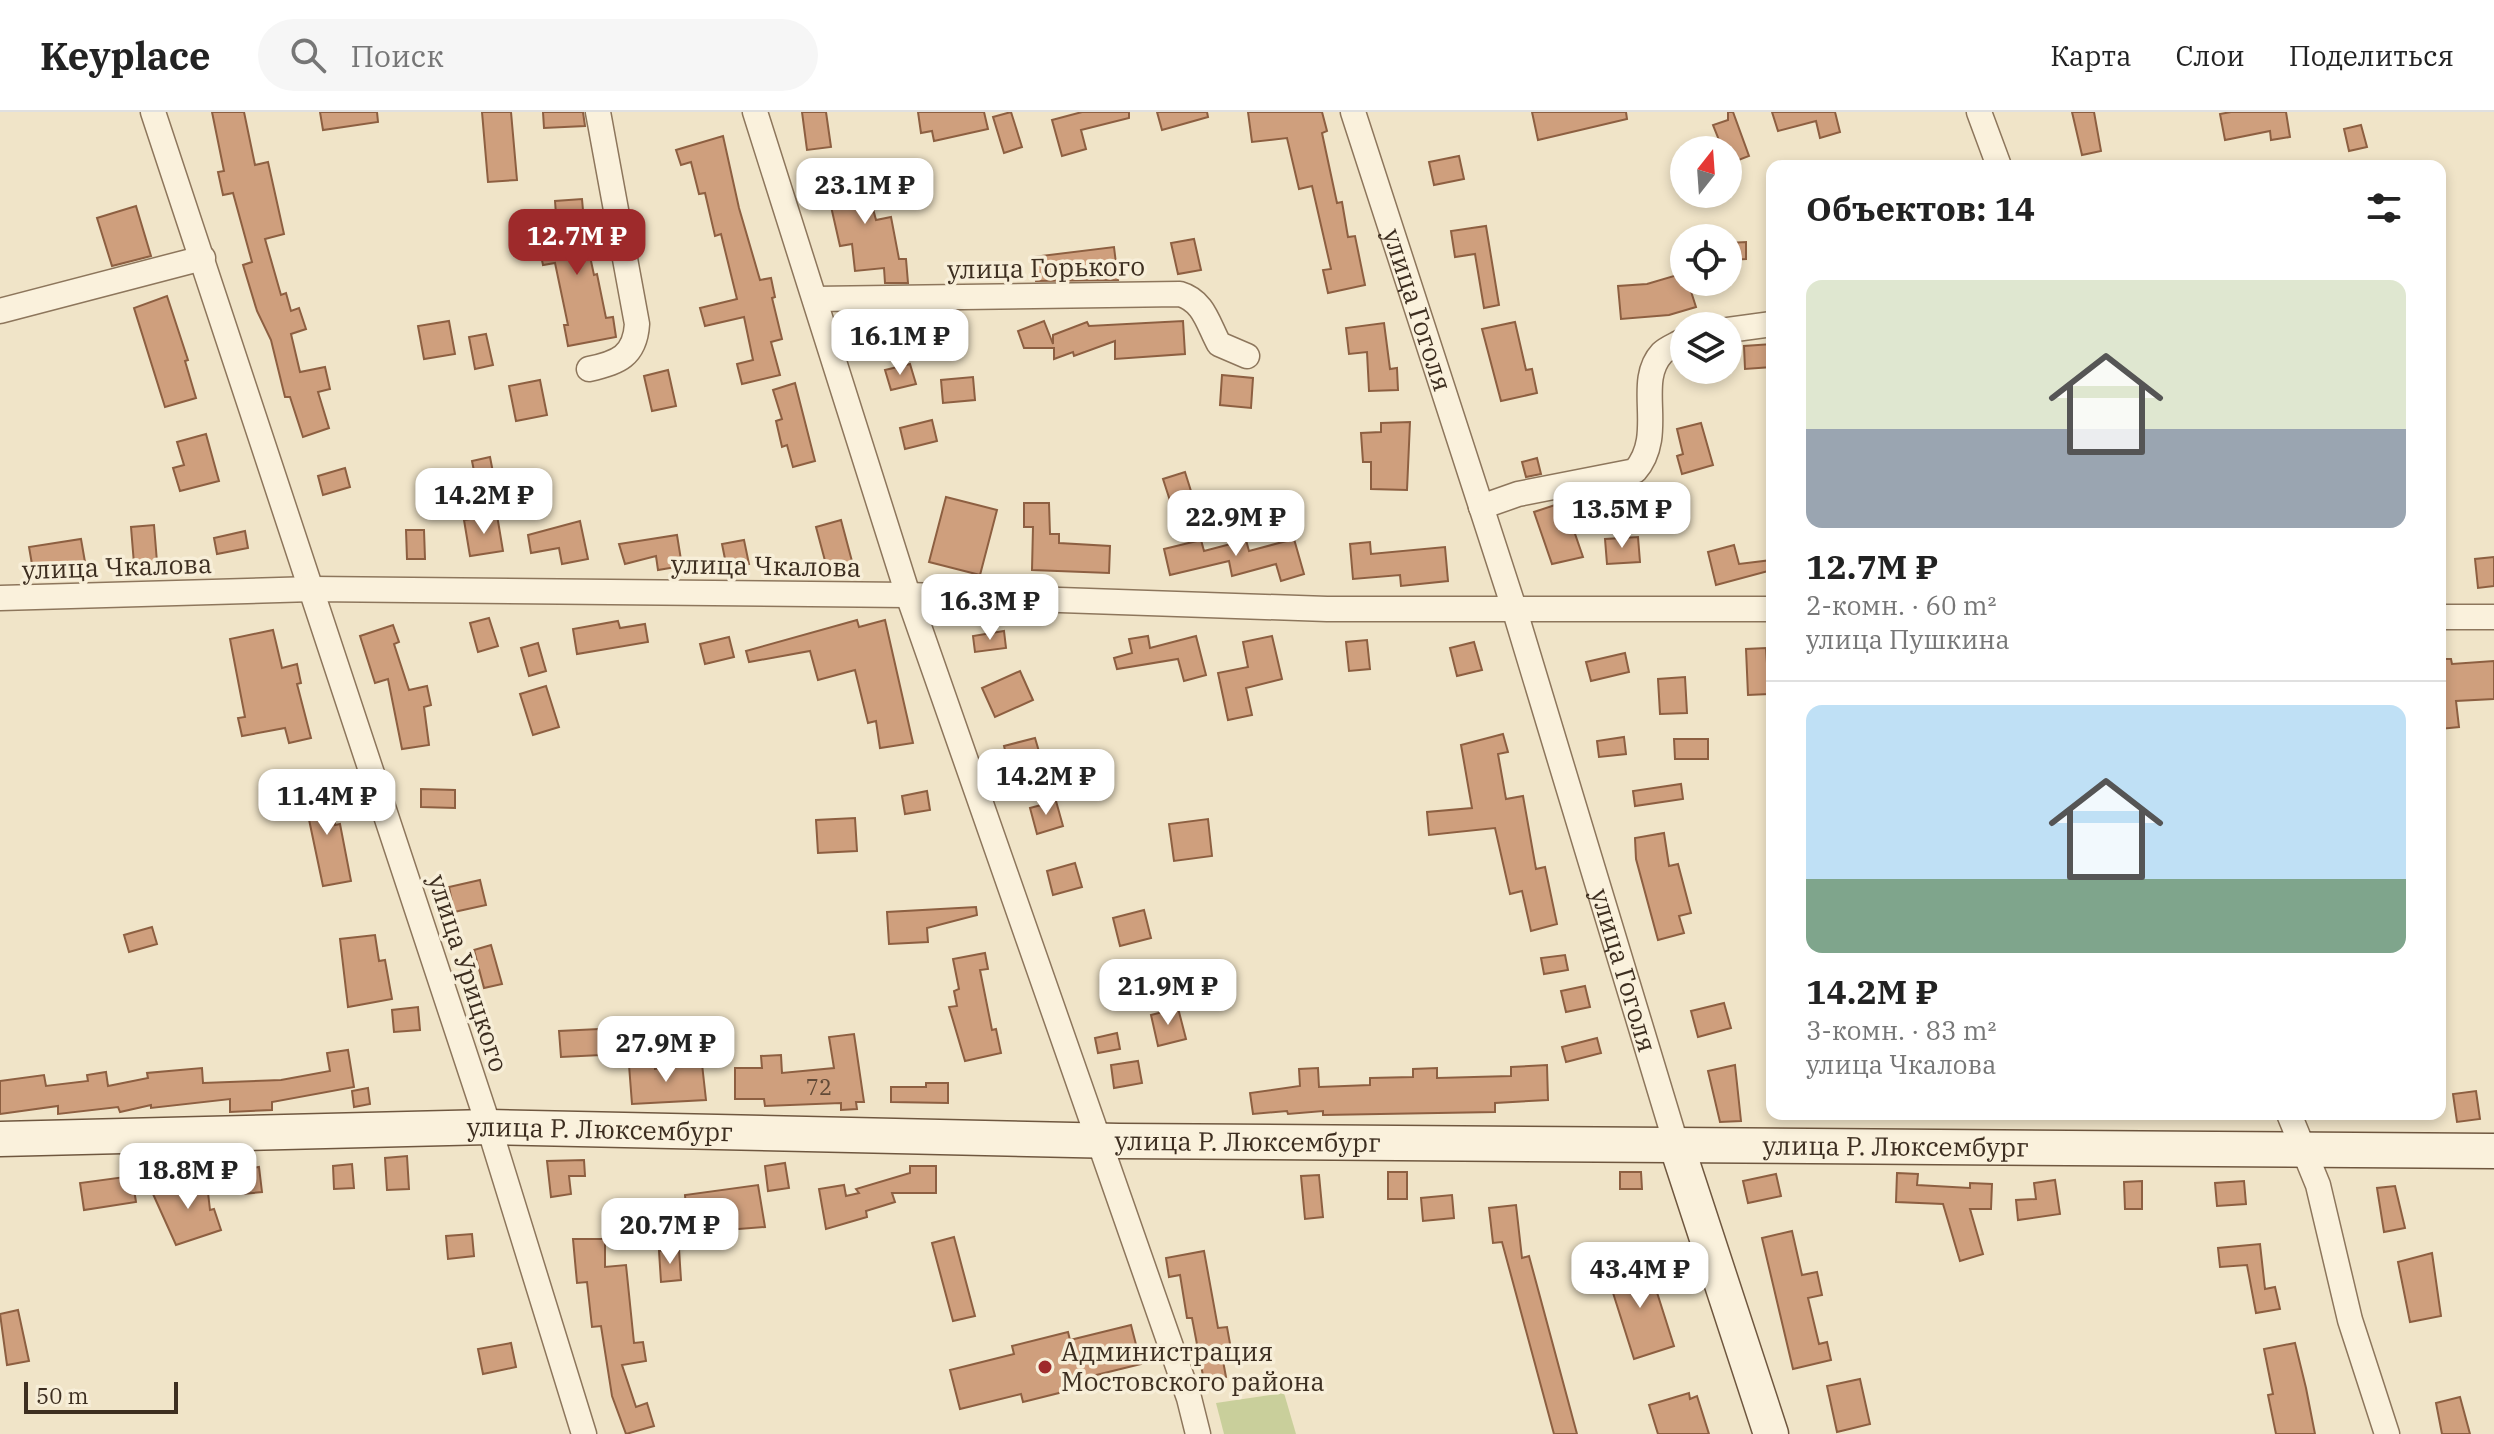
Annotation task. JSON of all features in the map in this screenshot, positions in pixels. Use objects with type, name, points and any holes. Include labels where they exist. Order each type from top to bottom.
[{"type":"street","name":"улица Урицкого","points":[[153,112],[489,1127],[584,1434]]},
{"type":"street","points":[[589,369],[618,363],[628,354],[636,340],[637,324],[598,112]]},
{"type":"street","points":[[755,112],[908,595],[1189,1398],[1198,1434]]},
{"type":"street","name":"улица Гоголя","points":[[1353,112],[1514,608],[1677,1147],[1771,1434]]},
{"type":"street","points":[[1979,112],[1997,160]]},
{"type":"street","points":[[0,311],[203,258]]},
{"type":"street","name":"улица Горького","points":[[815,299],[1180,294],[1192,298],[1201,307],[1219,344],[1247,356]]},
{"type":"street","points":[[1742,328],[1766,325]]},
{"type":"street","points":[[1481,507],[1518,494],[1635,471],[1647,457],[1652,421],[1650,377],[1662,353],[1670,348]]},
{"type":"street","name":"улица Чкалова","points":[[0,598],[313,589],[908,595],[1327,609],[1766,609]]},
{"type":"street","points":[[2446,617],[2494,617]]},
{"type":"street","points":[[2291,1120],[2318,1185],[2350,1320],[2387,1434]]},
{"type":"street","name":"улица Р. Люксембург","points":[[0,1139],[489,1127],[1677,1147],[2494,1151]]},
{"type":"green space","points":[[1284,1393],[1296,1434],[1224,1434],[1216,1403]]},
{"type":"building","points":[[212,112],[244,112],[255,165],[268,162],[284,234],[265,239],[281,295],[286,293],[291,311],[299,308],[306,329],[291,334],[300,372],[325,367],[330,389],[318,392],[329,428],[303,437],[290,397],[285,397],[271,340],[257,311],[243,265],[252,262],[233,193],[223,195],[218,172],[224,171]]},
{"type":"building","points":[[320,112],[377,112],[378,122],[323,130]]},
{"type":"building","points":[[482,112],[511,112],[517,180],[488,182]]},
{"type":"building","points":[[543,112],[583,112],[585,126],[544,128]]},
{"type":"building","points":[[802,112],[826,112],[831,147],[807,150]]},
{"type":"building","points":[[918,112],[984,112],[988,129],[934,141],[932,131],[921,133]]},
{"type":"building","points":[[1011,112],[1022,147],[1004,153],[993,117]]},
{"type":"building","points":[[1082,112],[1129,112],[1129,118],[1081,130],[1086,149],[1062,156],[1052,120]]},
{"type":"building","points":[[1157,112],[1207,112],[1208,117],[1162,130]]},
{"type":"building","points":[[1248,112],[1322,112],[1327,131],[1322,133],[1337,203],[1342,202],[1348,237],[1355,236],[1365,285],[1328,293],[1323,270],[1331,269],[1312,186],[1299,189],[1287,138],[1252,142]]},
{"type":"building","points":[[1532,112],[1626,112],[1627,119],[1538,140]]},
{"type":"building","points":[[1728,112],[1733,112],[1742,136],[1717,136],[1713,125],[1728,120]]},
{"type":"building","points":[[1772,112],[1835,112],[1840,132],[1820,138],[1816,121],[1778,131]]},
{"type":"building","points":[[2072,112],[2094,112],[2101,151],[2082,155]]},
{"type":"building","points":[[2286,112],[2290,137],[2271,140],[2270,131],[2225,140],[2220,114]]},
{"type":"building","points":[[2361,125],[2367,147],[2349,151],[2344,129]]},
{"type":"building","points":[[723,136],[739,208],[760,280],[771,278],[775,297],[772,298],[782,339],[771,342],[780,375],[742,384],[737,364],[753,360],[744,317],[705,326],[700,308],[737,299],[721,234],[715,236],[705,193],[699,194],[691,162],[681,165],[676,150]]},
{"type":"building","points":[[1742,137],[1749,156],[1742,159]]},
{"type":"building","points":[[1459,156],[1464,179],[1434,185],[1429,162]]},
{"type":"building","points":[[869,166],[874,184],[867,186],[876,220],[891,217],[899,259],[906,259],[908,283],[885,283],[884,268],[855,271],[852,244],[840,246],[825,180]]},
{"type":"building","points":[[582,199],[594,275],[597,274],[606,318],[613,317],[616,337],[568,346],[564,325],[568,325],[555,263],[543,265],[539,246],[558,242],[555,201]]},
{"type":"building","points":[[136,206],[151,256],[112,266],[97,218]]},
{"type":"building","points":[[1486,226],[1499,305],[1484,308],[1475,254],[1455,257],[1451,231]]},
{"type":"building","points":[[1194,239],[1201,270],[1178,274],[1171,243]]},
{"type":"building","points":[[1742,242],[1746,242],[1746,259],[1742,259]]},
{"type":"building","points":[[1114,247],[1118,280],[1036,281],[1033,257]]},
{"type":"building","points":[[1670,277],[1670,296],[1692,296],[1696,307],[1670,312],[1669,315],[1621,319],[1618,286],[1647,284]]},
{"type":"building","points":[[167,296],[188,360],[185,361],[196,398],[165,407],[134,308]]},
{"type":"building","points":[[887,313],[914,313],[918,333],[875,342],[870,320],[887,316]]},
{"type":"building","points":[[449,321],[455,354],[424,359],[418,326]]},
{"type":"building","points":[[1044,321],[1053,344],[1053,335],[1087,322],[1089,326],[1183,321],[1185,354],[1115,359],[1115,341],[1074,356],[1073,352],[1054,359],[1054,348],[1024,348],[1018,331]]},
{"type":"building","points":[[1515,322],[1526,370],[1532,369],[1537,393],[1501,401],[1482,329]]},
{"type":"building","points":[[1384,323],[1390,369],[1397,368],[1398,390],[1369,391],[1367,352],[1349,354],[1346,328]]},
{"type":"building","points":[[486,334],[493,365],[475,369],[469,337]]},
{"type":"building","points":[[1766,344],[1766,367],[1745,369],[1744,346]]},
{"type":"building","points":[[910,364],[916,384],[891,390],[885,370]]},
{"type":"building","points":[[668,370],[676,406],[652,411],[644,376]]},
{"type":"building","points":[[1222,375],[1253,378],[1251,408],[1220,405]]},
{"type":"building","points":[[973,377],[975,400],[943,403],[941,380]]},
{"type":"building","points":[[540,380],[547,415],[516,421],[509,386]]},
{"type":"building","points":[[795,383],[815,461],[793,467],[787,445],[782,447],[776,421],[782,419],[773,390]]},
{"type":"building","points":[[932,420],[937,441],[905,449],[900,428]]},
{"type":"building","points":[[1410,422],[1407,490],[1371,489],[1371,462],[1363,462],[1361,433],[1381,432],[1381,423]]},
{"type":"building","points":[[1701,423],[1713,465],[1682,474],[1677,456],[1683,454],[1677,429]]},
{"type":"building","points":[[206,434],[219,481],[180,491],[173,468],[184,465],[177,442]]},
{"type":"building","points":[[490,457],[498,498],[480,501],[472,461]]},
{"type":"building","points":[[1537,458],[1541,474],[1526,477],[1522,462]]},
{"type":"building","points":[[345,468],[350,487],[323,495],[318,476]]},
{"type":"building","points":[[1185,472],[1196,507],[1174,513],[1163,479]]},
{"type":"building","points":[[946,497],[997,510],[980,575],[929,562]]},
{"type":"building","points":[[1564,502],[1583,557],[1552,564],[1534,512]]},
{"type":"building","points":[[1024,503],[1049,503],[1050,534],[1059,534],[1059,543],[1110,546],[1109,573],[1032,570],[1033,527],[1024,527]]},
{"type":"building","points":[[497,515],[503,551],[470,556],[464,520]]},
{"type":"building","points":[[841,520],[853,565],[828,572],[816,527]]},
{"type":"building","points":[[580,521],[588,559],[562,564],[559,548],[531,553],[528,535]]},
{"type":"building","points":[[154,525],[157,562],[134,564],[131,527]]},
{"type":"building","points":[[406,530],[424,530],[425,559],[407,559]]},
{"type":"building","points":[[245,531],[248,548],[217,554],[214,538]]},
{"type":"building","points":[[677,535],[682,566],[658,570],[656,556],[625,564],[619,544]]},
{"type":"building","points":[[1638,537],[1640,562],[1607,564],[1605,539]]},
{"type":"building","points":[[81,539],[85,562],[33,570],[29,547]]},
{"type":"building","points":[[1294,539],[1304,574],[1281,581],[1276,564],[1232,576],[1229,561],[1170,575],[1164,549],[1201,540],[1204,551],[1246,540],[1249,551]]},
{"type":"building","points":[[744,540],[749,564],[727,569],[722,544]]},
{"type":"building","points":[[1370,542],[1371,554],[1445,547],[1448,581],[1401,586],[1400,575],[1353,579],[1350,544]]},
{"type":"building","points":[[1734,545],[1739,564],[1766,561],[1766,572],[1716,585],[1708,552]]},
{"type":"building","points":[[2494,557],[2494,586],[2478,588],[2475,559]]},
{"type":"building","points":[[489,618],[498,646],[478,652],[470,623]]},
{"type":"building","points":[[857,620],[859,627],[885,620],[913,743],[880,748],[876,721],[868,723],[855,670],[818,680],[810,651],[749,662],[746,651]]},
{"type":"building","points":[[618,621],[620,628],[645,624],[648,642],[577,654],[573,629]]},
{"type":"building","points":[[393,625],[399,642],[394,644],[409,690],[427,686],[431,705],[424,707],[429,745],[402,749],[388,679],[375,683],[360,636]]},
{"type":"building","points":[[273,630],[282,668],[297,664],[301,683],[297,684],[311,738],[289,743],[285,728],[242,736],[238,718],[245,717],[230,639]]},
{"type":"building","points":[[1004,631],[1006,648],[975,652],[973,636]]},
{"type":"building","points":[[1148,636],[1150,648],[1196,636],[1206,675],[1184,681],[1178,659],[1117,669],[1114,658],[1132,653],[1129,639]]},
{"type":"building","points":[[1272,636],[1282,679],[1246,688],[1252,715],[1228,720],[1218,673],[1248,667],[1243,642]]},
{"type":"building","points":[[729,637],[734,657],[705,664],[700,644]]},
{"type":"building","points":[[1367,640],[1370,669],[1349,671],[1346,642]]},
{"type":"building","points":[[1474,642],[1482,670],[1457,676],[1450,648]]},
{"type":"building","points":[[538,643],[546,671],[529,676],[521,648]]},
{"type":"building","points":[[1766,648],[1766,694],[1748,695],[1746,649]]},
{"type":"building","points":[[1625,653],[1629,672],[1591,681],[1586,662]]},
{"type":"building","points":[[2446,659],[2451,659],[2452,664],[2494,661],[2494,699],[2456,701],[2459,727],[2446,728]]},
{"type":"building","points":[[1020,671],[1033,700],[995,717],[982,688]]},
{"type":"building","points":[[1685,677],[1687,713],[1660,714],[1658,679]]},
{"type":"building","points":[[546,686],[559,727],[533,735],[520,694]]},
{"type":"building","points":[[1503,734],[1508,752],[1498,754],[1506,799],[1523,796],[1536,869],[1545,867],[1557,924],[1531,931],[1522,891],[1510,894],[1495,828],[1429,835],[1427,812],[1472,808],[1461,745]]},
{"type":"building","points":[[1624,737],[1626,754],[1599,757],[1597,741]]},
{"type":"building","points":[[1035,738],[1043,765],[1011,774],[1004,746]]},
{"type":"building","points":[[1674,739],[1708,739],[1708,759],[1675,759]]},
{"type":"building","points":[[1681,784],[1683,799],[1635,806],[1633,791]]},
{"type":"building","points":[[330,787],[335,825],[340,824],[351,881],[323,886],[303,791]]},
{"type":"building","points":[[421,789],[455,790],[455,808],[421,807]]},
{"type":"building","points":[[927,791],[930,810],[905,814],[902,796]]},
{"type":"building","points":[[1056,801],[1063,826],[1037,834],[1030,808]]},
{"type":"building","points":[[855,818],[857,851],[818,853],[816,820]]},
{"type":"building","points":[[1208,819],[1212,856],[1174,861],[1169,824]]},
{"type":"building","points":[[1664,833],[1669,866],[1678,864],[1691,913],[1679,916],[1684,933],[1658,940],[1636,859],[1635,838]]},
{"type":"building","points":[[1075,863],[1082,887],[1053,895],[1047,871]]},
{"type":"building","points":[[480,880],[486,905],[454,912],[449,887]]},
{"type":"building","points":[[976,907],[977,915],[927,928],[928,942],[889,944],[887,912]]},
{"type":"building","points":[[1144,910],[1151,938],[1120,946],[1113,918]]},
{"type":"building","points":[[152,927],[157,944],[129,952],[124,935]]},
{"type":"building","points":[[375,935],[379,961],[385,960],[392,999],[348,1007],[340,939]]},
{"type":"building","points":[[491,945],[502,984],[484,988],[474,950]]},
{"type":"building","points":[[985,953],[988,969],[980,970],[992,1030],[996,1029],[1001,1053],[965,1061],[949,1007],[957,1006],[954,991],[959,989],[953,959]]},
{"type":"building","points":[[1565,955],[1568,970],[1544,974],[1541,958]]},
{"type":"building","points":[[1585,986],[1590,1007],[1566,1012],[1561,991]]},
{"type":"building","points":[[1724,1003],[1731,1028],[1698,1037],[1691,1011]]},
{"type":"building","points":[[418,1007],[420,1030],[394,1032],[392,1010]]},
{"type":"building","points":[[1178,1008],[1186,1039],[1158,1046],[1151,1015]]},
{"type":"building","points":[[640,1027],[642,1053],[561,1057],[559,1031]]},
{"type":"building","points":[[1117,1033],[1120,1049],[1098,1053],[1095,1038]]},
{"type":"building","points":[[854,1034],[864,1102],[856,1102],[857,1109],[841,1110],[841,1103],[765,1106],[764,1099],[735,1099],[735,1068],[762,1068],[761,1056],[781,1055],[782,1073],[834,1068],[829,1037]]},
{"type":"building","points":[[1597,1038],[1601,1053],[1566,1062],[1562,1047]]},
{"type":"building","points":[[348,1050],[354,1087],[272,1102],[272,1110],[230,1112],[230,1099],[151,1108],[151,1105],[120,1112],[118,1107],[58,1114],[58,1106],[0,1114],[0,1081],[44,1075],[46,1086],[88,1081],[87,1075],[106,1072],[108,1086],[148,1078],[147,1073],[202,1068],[203,1083],[281,1080],[330,1071],[327,1053]]},
{"type":"building","points":[[1138,1061],[1142,1083],[1114,1088],[1111,1065]]},
{"type":"building","points":[[655,1063],[655,1069],[702,1064],[706,1100],[632,1104],[629,1065]]},
{"type":"building","points":[[1547,1065],[1548,1100],[1495,1103],[1495,1112],[1323,1115],[1323,1111],[1288,1114],[1287,1111],[1253,1114],[1250,1093],[1300,1086],[1299,1069],[1318,1068],[1319,1087],[1370,1085],[1370,1078],[1413,1077],[1413,1069],[1437,1068],[1437,1078],[1511,1076],[1511,1067]]},
{"type":"building","points":[[1735,1065],[1741,1121],[1720,1122],[1708,1071]]},
{"type":"building","points":[[926,1083],[948,1083],[948,1103],[891,1102],[891,1087],[926,1087]]},
{"type":"building","points":[[368,1088],[370,1104],[354,1107],[352,1091]]},
{"type":"building","points":[[2476,1091],[2480,1119],[2457,1122],[2453,1094]]},
{"type":"building","points":[[407,1156],[409,1189],[387,1190],[385,1158]]},
{"type":"building","points":[[584,1160],[585,1176],[569,1176],[571,1194],[551,1197],[547,1161]]},
{"type":"building","points":[[785,1163],[789,1188],[768,1191],[765,1166]]},
{"type":"building","points":[[352,1164],[354,1188],[334,1189],[333,1166]]},
{"type":"building","points":[[910,1166],[936,1166],[936,1193],[892,1193],[895,1202],[866,1211],[867,1217],[826,1229],[819,1189],[844,1185],[846,1196],[859,1193],[856,1189],[910,1173]]},
{"type":"building","points":[[259,1167],[262,1192],[243,1194],[239,1170]]},
{"type":"building","points":[[1388,1172],[1407,1172],[1407,1199],[1388,1199]]},
{"type":"building","points":[[1620,1172],[1641,1172],[1642,1189],[1620,1189]]},
{"type":"building","points":[[1897,1173],[1918,1174],[1917,1185],[1970,1188],[1970,1183],[1992,1184],[1991,1209],[1970,1209],[1983,1254],[1960,1261],[1943,1204],[1896,1202]]},
{"type":"building","points":[[1776,1174],[1781,1196],[1748,1203],[1743,1181]]},
{"type":"building","points":[[206,1175],[210,1210],[214,1209],[221,1230],[176,1245],[153,1194]]},
{"type":"building","points":[[1319,1175],[1323,1217],[1305,1219],[1301,1176]]},
{"type":"building","points":[[132,1176],[136,1202],[84,1210],[80,1183]]},
{"type":"building","points":[[2055,1180],[2060,1214],[2018,1220],[2016,1200],[2036,1199],[2034,1183]]},
{"type":"building","points":[[2142,1181],[2142,1209],[2125,1209],[2124,1182]]},
{"type":"building","points":[[2244,1181],[2246,1204],[2217,1206],[2215,1183]]},
{"type":"building","points":[[758,1185],[765,1227],[688,1233],[685,1195]]},
{"type":"building","points":[[2395,1186],[2405,1228],[2384,1232],[2377,1188]]},
{"type":"building","points":[[1452,1195],[1454,1218],[1423,1221],[1421,1198]]},
{"type":"building","points":[[1516,1205],[1522,1258],[1529,1256],[1577,1434],[1554,1434],[1502,1242],[1493,1243],[1489,1208]]},
{"type":"building","points":[[1792,1231],[1802,1275],[1817,1272],[1822,1295],[1808,1298],[1819,1344],[1827,1342],[1831,1360],[1793,1369],[1762,1238]]},
{"type":"building","points":[[472,1234],[474,1256],[448,1259],[446,1236]]},
{"type":"building","points":[[954,1237],[975,1316],[953,1321],[932,1243]]},
{"type":"building","points":[[573,1239],[605,1239],[605,1267],[626,1265],[634,1343],[643,1342],[646,1361],[622,1365],[636,1407],[647,1403],[654,1426],[626,1434],[612,1396],[601,1326],[592,1327],[587,1282],[577,1283]]},
{"type":"building","points":[[2260,1244],[2265,1289],[2275,1287],[2280,1309],[2256,1313],[2247,1265],[2220,1267],[2218,1248]]},
{"type":"building","points":[[679,1249],[681,1280],[661,1282],[659,1251]]},
{"type":"building","points":[[1204,1251],[1218,1328],[1227,1327],[1233,1360],[1223,1361],[1226,1377],[1204,1381],[1192,1318],[1187,1318],[1180,1275],[1169,1277],[1166,1258]]},
{"type":"building","points":[[2432,1253],[2441,1316],[2410,1322],[2398,1262]]},
{"type":"building","points":[[1647,1261],[1674,1346],[1634,1359],[1607,1274]]},
{"type":"building","points":[[18,1310],[29,1361],[7,1365],[0,1314]]},
{"type":"building","name":"Администрация Мостовского района","points":[[1131,1325],[1141,1364],[1080,1379],[1083,1387],[1023,1402],[1021,1394],[960,1409],[950,1370],[1014,1354],[1012,1346],[1068,1332],[1070,1340]]},
{"type":"building","points":[[511,1343],[516,1367],[483,1374],[478,1349]]},
{"type":"building","points":[[2295,1343],[2315,1434],[2276,1434],[2268,1395],[2273,1394],[2264,1349]]},
{"type":"building","points":[[1860,1379],[1870,1424],[1837,1432],[1827,1386]]},
{"type":"building","points":[[1689,1393],[1690,1399],[1697,1396],[1709,1434],[1658,1434],[1649,1405]]},
{"type":"building","points":[[2460,1397],[2470,1434],[2442,1434],[2436,1403]]},
{"type":"place","name":"Администрация Мостовского района","points":[[1045,1367]]}]
